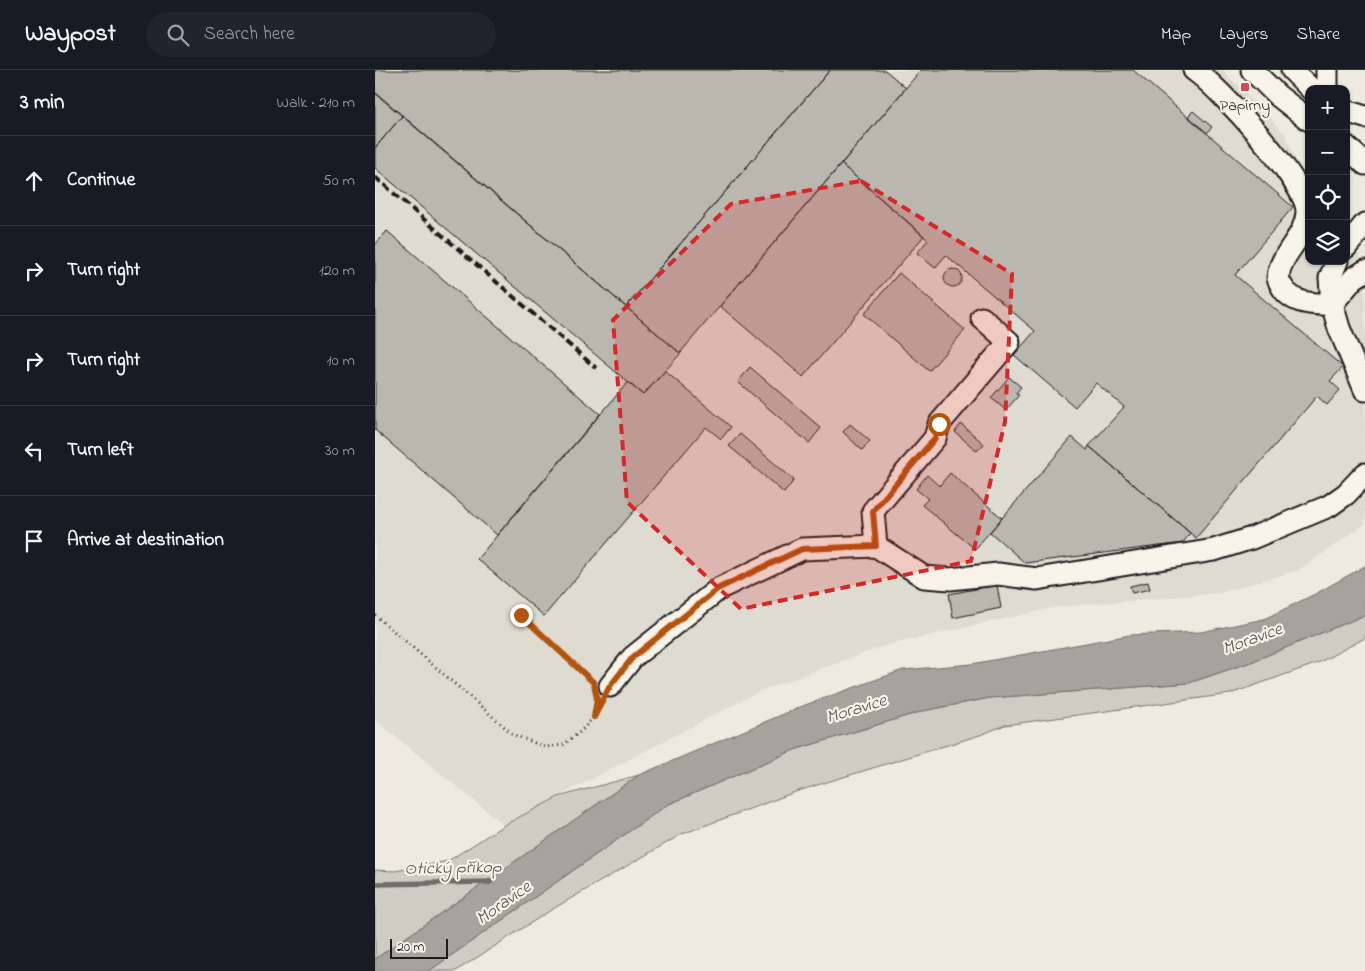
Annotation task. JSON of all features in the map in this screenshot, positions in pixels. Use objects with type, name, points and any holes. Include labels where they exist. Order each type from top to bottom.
[{"type":"street","points":[[1193,70],[1216,88],[1267,144],[1303,198],[1307,210],[1305,222],[1282,260],[1278,278],[1287,294],[1303,303],[1312,305],[1331,304],[1353,278],[1365,271]]},
{"type":"street","points":[[1252,70],[1277,95],[1305,117]]},
{"type":"street","points":[[1292,70],[1307,85]]},
{"type":"street","points":[[1327,70],[1327,85]]},
{"type":"street","points":[[1350,112],[1365,117]]},
{"type":"street","points":[[1350,150],[1365,164]]},
{"type":"street","points":[[1350,242],[1365,224]]},
{"type":"street","points":[[1335,265],[1330,278],[1331,304],[1365,390]]},
{"type":"street","points":[[876,546],[873,511],[935,438],[939,424],[1009,342],[982,318]]},
{"type":"street","points":[[600,687],[633,657],[719,588],[802,549],[876,546],[924,577],[951,579],[998,574],[1037,579],[1213,550],[1244,540],[1329,506],[1347,494],[1365,474]]},
{"type":"path","points":[[375,615],[514,735],[545,747],[563,745],[580,732],[594,717],[600,687]]},
{"type":"path","points":[[521,615],[600,687]]},
{"type":"path","points":[[594,717],[600,687]]},
{"type":"highlighted area","points":[[861,181],[1012,274],[1005,422],[971,561],[741,609],[627,502],[613,320],[731,204]]},
{"type":"shaded area","points":[[375,70],[1223,70],[1285,134],[1297,163],[1305,174],[1305,265],[1350,265],[1350,242],[1365,264],[1365,524],[1299,570],[1220,593],[1057,607],[887,645],[760,691],[504,825],[375,720]]},
{"type":"shaded area","points":[[1365,615],[1365,638],[1318,663],[1230,694],[1005,725],[980,735],[798,791],[682,834],[551,910],[456,971],[429,971],[667,805],[794,750],[923,711],[990,698],[1189,683],[1251,662]]},
{"type":"shaded area","points":[[639,775],[375,959],[375,870],[395,871],[448,861],[504,825],[558,797]]},
{"type":"water","name":"Moravice","points":[[1365,566],[1365,615],[1251,662],[1189,683],[990,698],[923,711],[794,750],[667,805],[429,971],[375,971],[375,959],[639,775],[805,705],[903,670],[972,664],[1130,635],[1201,632],[1264,619],[1317,593]]},
{"type":"building","points":[[375,70],[830,70],[626,307],[375,92]]},
{"type":"building","points":[[830,70],[885,70],[906,88],[680,353],[626,307]]},
{"type":"building","points":[[921,70],[1133,70],[1293,207],[1235,275],[1343,367],[1330,381],[1340,390],[1327,405],[1317,396],[1196,538],[1089,446],[1124,407],[1096,383],[1075,407],[1014,355],[1035,331],[946,255],[935,268],[917,253],[928,240],[841,164]]},
{"type":"building","points":[[375,93],[402,116],[375,148]]},
{"type":"building","points":[[1193,111],[1212,127],[1207,133],[1188,116]]},
{"type":"building","points":[[402,116],[680,353],[682,352],[643,395],[375,168],[375,148]]},
{"type":"building","points":[[841,164],[924,236],[803,377],[720,306]]},
{"type":"building","points":[[387,231],[600,414],[497,535],[375,430],[375,245]]},
{"type":"building","points":[[953,269],[959,272],[962,278],[959,284],[953,287],[947,284],[944,278],[947,272]]},
{"type":"building","points":[[899,273],[965,330],[929,371],[864,314]]},
{"type":"building","points":[[750,367],[821,428],[809,443],[738,382]]},
{"type":"building","points":[[665,371],[731,427],[721,439],[706,427],[544,616],[477,559],[628,382],[643,395]]},
{"type":"building","points":[[1009,377],[1021,387],[1016,393],[1019,395],[1006,410],[991,398]]},
{"type":"building","points":[[850,424],[870,441],[862,450],[843,432]]},
{"type":"building","points":[[961,424],[984,444],[977,451],[955,432]]},
{"type":"building","points":[[740,434],[794,480],[784,493],[729,446]]},
{"type":"building","points":[[1072,437],[1087,450],[1089,446],[1190,533],[1183,543],[1025,563],[990,532]]},
{"type":"building","points":[[950,473],[1002,518],[975,549],[922,505],[928,499],[916,489],[927,475],[939,486]]},
{"type":"building","points":[[1148,582],[1150,589],[1132,593],[1130,586]]},
{"type":"building","points":[[997,585],[1001,608],[953,618],[949,594]]},
{"type":"waterway","name":"Otický příkop","points":[[375,884],[490,882]]},
{"type":"railway","points":[[375,177],[596,368]]},
{"type":"place","name":"Papírny","points":[[1245,87]]},
{"type":"route","points":[[521,615],[594,683],[597,699],[594,717],[610,686],[633,657],[719,588],[802,549],[876,546],[873,511],[935,438],[939,424]]}]
